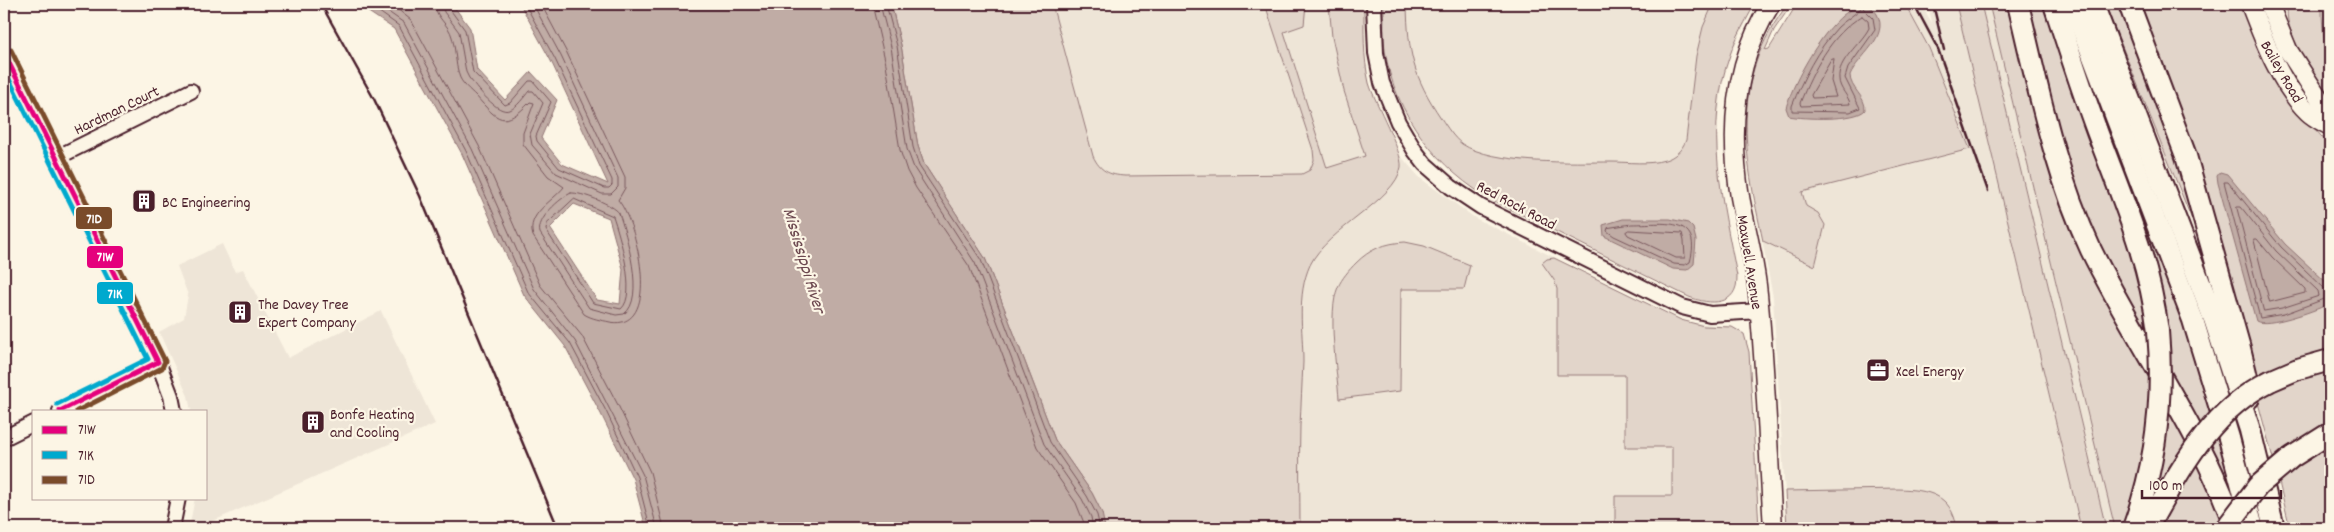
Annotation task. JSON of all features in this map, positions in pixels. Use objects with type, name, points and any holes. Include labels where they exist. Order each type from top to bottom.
[{"type":"highway","points":[[2018,4],[2051,142],[2075,212],[2106,279],[2202,451],[2235,528]]},
{"type":"highway","points":[[2054,4],[2089,111],[2141,247],[2152,291],[2158,331],[2160,370],[2158,425],[2150,474],[2133,528]]},
{"type":"highway","points":[[2073,4],[2190,313],[2229,438],[2253,528]]},
{"type":"highway","points":[[2093,4],[2191,256],[2250,430],[2273,526]]},
{"type":"highway","points":[[2129,4],[2180,136],[2202,210],[2249,385],[2250,430]]},
{"type":"highway","points":[[2147,528],[2186,459],[2204,434],[2232,405],[2270,381],[2298,369],[2330,360]]},
{"type":"highway","points":[[2226,528],[2258,486],[2292,457],[2330,433]]},
{"type":"main road","name":"Maxwell Avenue","points":[[1771,4],[1745,59],[1737,94],[1734,120],[1737,176],[1755,271],[1760,311],[1773,528]]},
{"type":"main road","name":"Bailey Road","points":[[2250,4],[2265,44],[2286,82],[2308,112],[2330,126]]},
{"type":"main road","name":"Bailey Road","points":[[2269,4],[2288,50],[2322,103],[2330,126]]},
{"type":"street","name":"Red Rock Road","points":[[1374,4],[1376,59],[1386,93],[1415,151],[1442,179],[1496,215],[1682,307],[1710,314],[1760,311]]},
{"type":"street","points":[[4,52],[158,362],[171,396],[174,410]]},
{"type":"street","name":"Hardman Court","points":[[56,158],[191,91]]},
{"type":"street","points":[[62,410],[158,362]]},
{"type":"street","points":[[4,438],[32,425]]},
{"type":"street","points":[[172,528],[178,500]]},
{"type":"shaded area","points":[[891,4],[1052,4],[1093,156],[1102,169],[1114,175],[1125,176],[1302,174],[1310,170],[1314,160],[1313,150],[1265,4],[1306,4],[1304,25],[1284,32],[1327,168],[1365,156],[1344,91],[1332,37],[1329,4],[1364,4],[1365,53],[1369,83],[1398,150],[1401,167],[1396,179],[1387,191],[1331,239],[1319,252],[1310,265],[1306,277],[1301,313],[1303,362],[1300,439],[1300,528],[1105,528],[1092,493],[1055,440],[985,258],[924,164],[918,146],[901,45]]},
{"type":"shaded area","points":[[1045,4],[1364,4],[1365,58],[1372,93],[1399,154],[1420,178],[1475,218],[1664,312],[1687,322],[1732,327],[1744,334],[1749,352],[1759,528],[1295,528],[1093,185]]},
{"type":"shaded area","points":[[1384,4],[1755,4],[1730,55],[1723,81],[1717,126],[1717,167],[1437,157],[1409,117],[1395,87],[1385,50]]},
{"type":"shaded area","points":[[1384,4],[1407,4],[1411,51],[1418,76],[1441,118],[1462,144],[1493,156],[1513,159],[1556,162],[1639,163],[1659,162],[1669,159],[1678,153],[1686,140],[1696,56],[1703,27],[1713,4],[1755,4],[1738,35],[1730,55],[1722,82],[1718,110],[1718,166],[1737,276],[1733,293],[1728,298],[1714,302],[1689,297],[1494,201],[1474,189],[1455,174],[1422,138],[1398,96],[1390,74],[1385,50]]},
{"type":"shaded area","points":[[1788,4],[1792,4],[1774,30],[1765,50],[1769,49],[1797,4],[1905,4],[1929,48],[1970,149],[1802,192],[1806,206],[1818,213],[1825,225],[1815,266],[1763,241],[1756,209],[1747,147],[1746,118],[1749,89],[1757,61],[1769,32]]},
{"type":"shaded area","points":[[1905,4],[1921,4],[1932,23],[1928,4],[1956,4],[2081,528],[1787,528],[1773,297],[1754,197],[1967,143],[1929,48]]},
{"type":"shaded area","points":[[1956,4],[1981,4],[2106,528],[2081,528]]},
{"type":"shaded area","points":[[1981,4],[1989,4],[2115,528],[2106,528]]},
{"type":"shaded area","points":[[1989,4],[2009,4],[2038,122],[2153,369],[2150,429],[2125,528],[2115,528]]},
{"type":"shaded area","points":[[2024,4],[2049,4],[2133,237],[2153,353],[2082,219]]},
{"type":"shaded area","points":[[2063,4],[2184,323],[2213,415],[2197,432],[2167,379]]},
{"type":"shaded area","points":[[2105,4],[2120,4],[2169,127],[2211,267]]},
{"type":"shaded area","points":[[2137,4],[2244,4],[2306,119],[2330,146],[2330,354],[2253,383]]},
{"type":"shaded area","points":[[2288,4],[2322,4],[2330,98],[2301,53],[2295,40],[2287,15]]},
{"type":"shaded area","points":[[1405,242],[1424,246],[1470,265],[1464,289],[1401,289],[1400,391],[1339,399],[1333,326],[1333,311],[1338,287],[1348,271],[1372,250],[1384,245]]},
{"type":"shaded area","points":[[222,244],[235,272],[243,269],[288,358],[381,311],[435,424],[197,528],[189,528],[195,500],[208,500],[208,410],[191,410],[188,396],[159,332],[184,318],[188,295],[177,266]]},
{"type":"shaded area","points":[[1554,258],[1681,320],[1704,326],[1732,327],[1744,334],[1749,352],[1759,528],[1615,528],[1615,496],[1672,496],[1672,447],[1625,447],[1625,375],[1557,375],[1557,289],[1554,280],[1542,263],[1547,259]]},
{"type":"shaded area","points":[[2330,368],[2330,426],[2274,462],[2257,399],[2274,389]]},
{"type":"shaded area","points":[[2167,394],[2192,439],[2148,515]]},
{"type":"shaded area","points":[[2218,431],[2236,502],[2232,508],[2205,447]]},
{"type":"shaded area","points":[[2330,442],[2330,528],[2290,528],[2278,478]]},
{"type":"shaded area","points":[[2199,454],[2227,515],[2218,528],[2155,528]]},
{"type":"shaded area","points":[[1899,489],[1920,491],[1937,496],[1950,508],[1957,528],[1787,528],[1785,491]]},
{"type":"water","name":"Mississippi River","points":[[362,4],[452,4],[470,28],[477,70],[505,100],[531,72],[557,100],[541,138],[562,164],[608,184],[551,61],[520,4],[891,4],[901,45],[918,146],[924,164],[985,258],[1055,440],[1092,493],[1102,513],[1105,528],[646,528],[633,479],[565,346],[524,295],[462,154],[394,29],[364,9]],"holes":[[[574,204],[609,218],[623,269],[620,304],[597,300],[550,228]]]},
{"type":"water","points":[[1864,5],[1874,10],[1880,22],[1876,38],[1850,75],[1852,84],[1865,105],[1865,110],[1860,114],[1841,118],[1789,116],[1786,108],[1790,96],[1816,47],[1840,18],[1852,9]]},
{"type":"water","points":[[2220,172],[2227,174],[2285,244],[2327,283],[2330,294],[2326,305],[2302,315],[2280,321],[2261,323],[2256,321],[2218,183],[2217,176]]},
{"type":"water","points":[[1623,219],[1670,219],[1688,223],[1693,228],[1696,240],[1694,264],[1687,270],[1673,269],[1604,236],[1603,225]]},
{"type":"railway","points":[[321,4],[374,99],[420,196],[558,528]]},
{"type":"railway","points":[[1914,4],[1938,49],[1988,191]]},
{"type":"railway","points":[[1933,4],[1944,50]]},
{"type":"transit line","name":"71D","points":[[11,50],[165,361],[162,368],[79,410]]},
{"type":"transit line","name":"71W","points":[[4,53],[158,362],[62,410]]},
{"type":"transit line","name":"71K","points":[[4,69],[148,359],[57,404]]},
{"type":"place","name":"BC Engineering","points":[[144,201]]},
{"type":"place","name":"The Davey Tree Expert Company","points":[[240,312]]},
{"type":"place","name":"Xcel Energy","points":[[1878,370]]},
{"type":"place","name":"Bonfe Heating and Cooling","points":[[313,422]]}]
